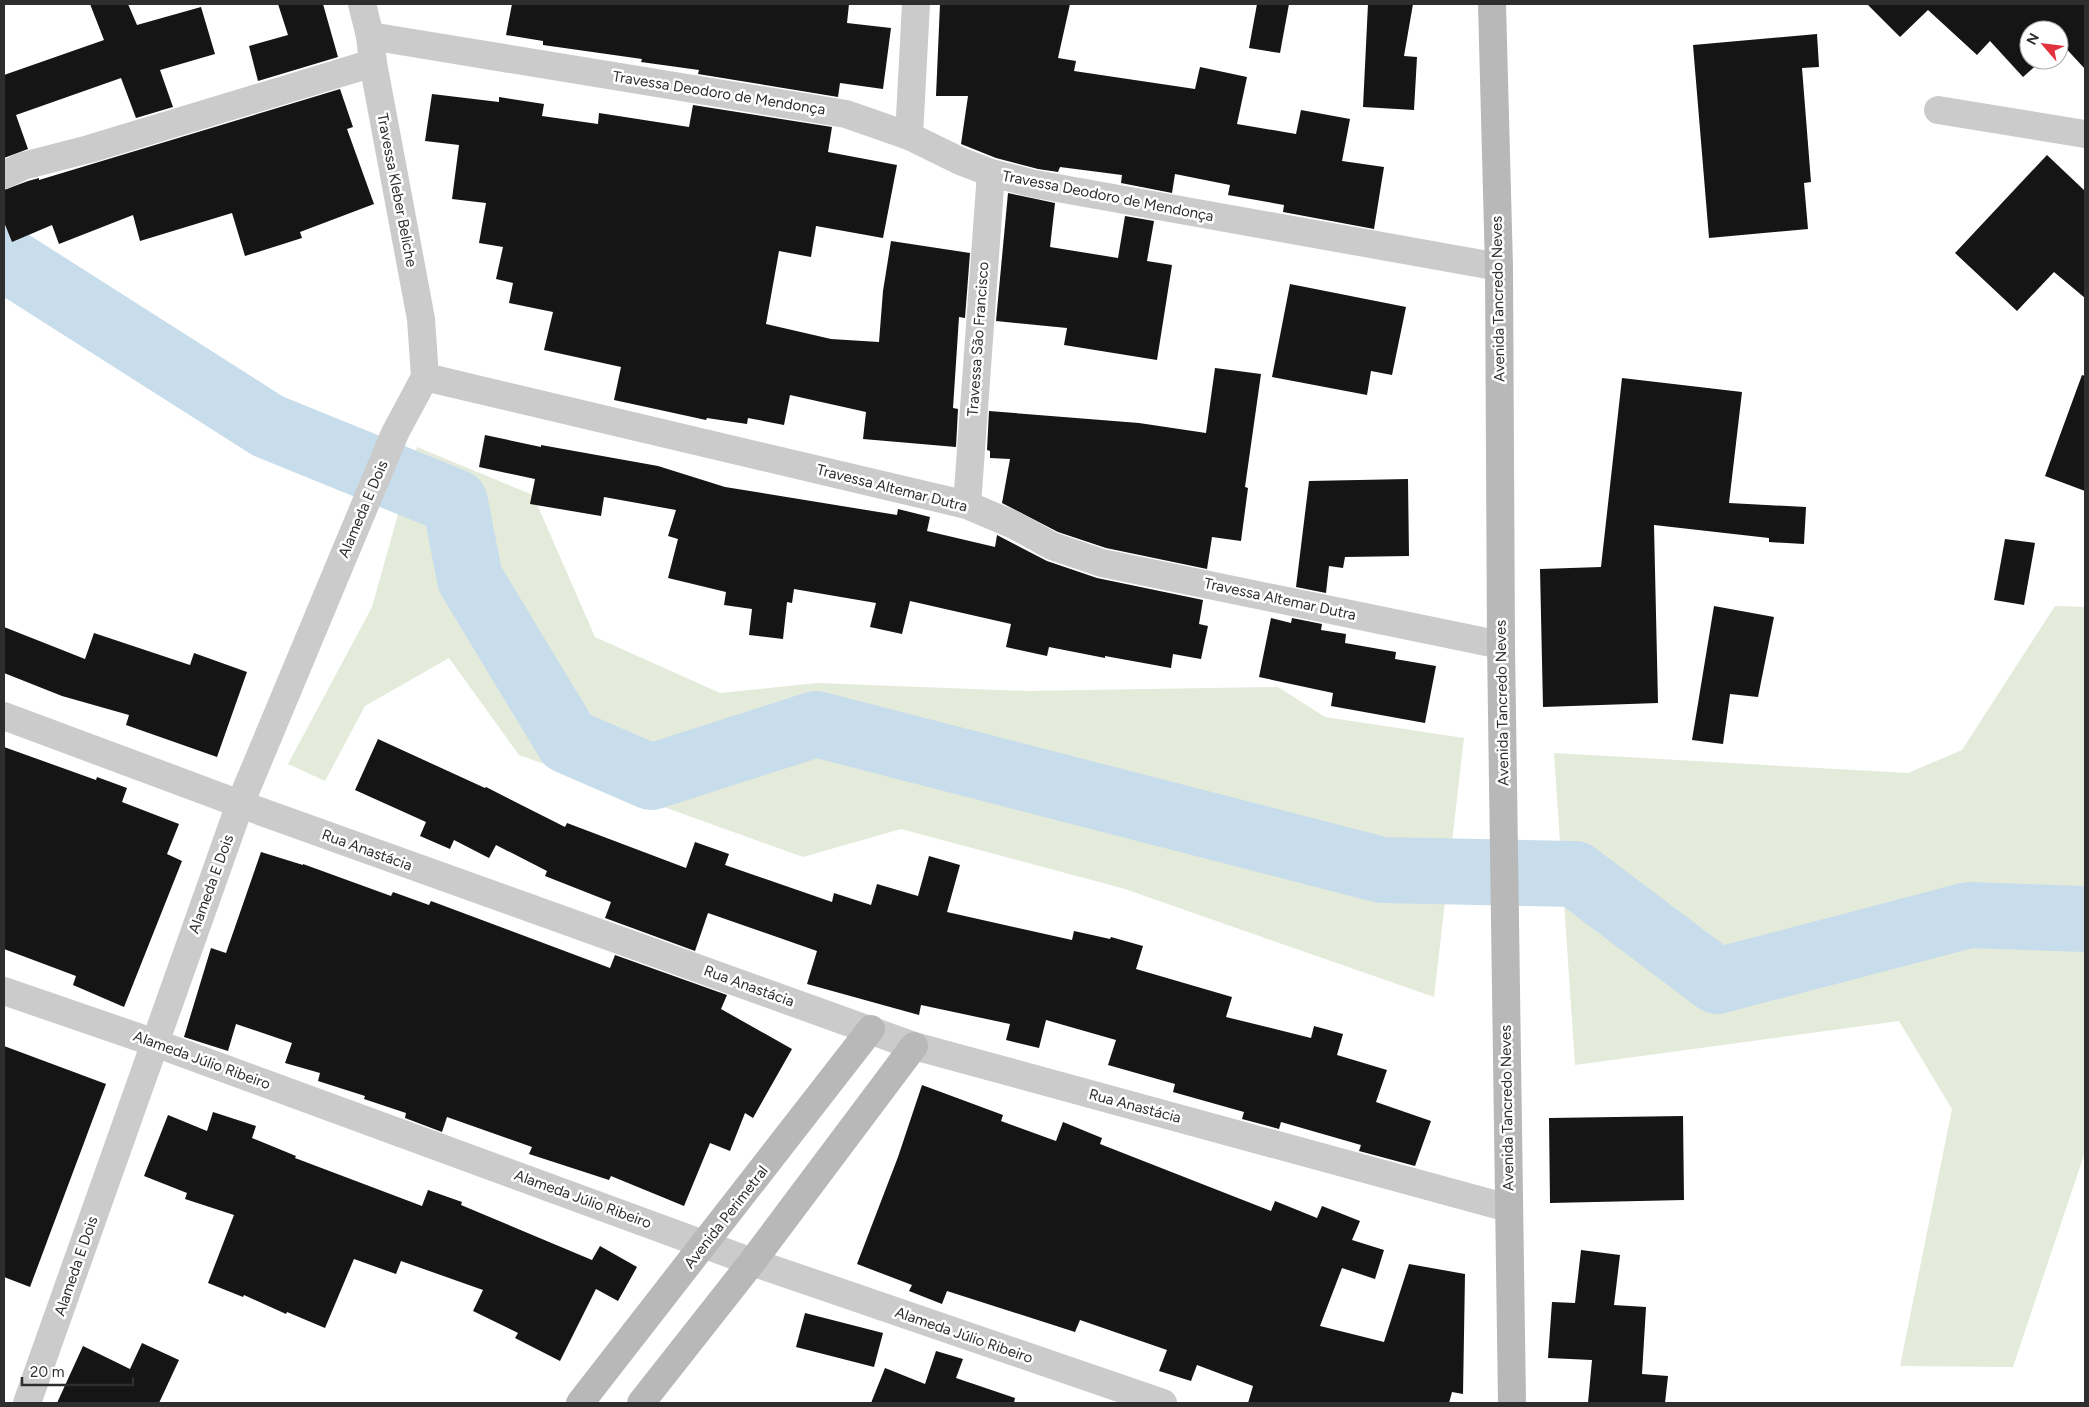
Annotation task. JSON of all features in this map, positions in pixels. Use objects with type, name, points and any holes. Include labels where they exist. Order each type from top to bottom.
[{"type":"street","name":"Travessa Kleber Beliche","points":[[362,4],[370,36],[373,63],[421,319],[425,376]]},
{"type":"street","points":[[909,136],[916,4]]},
{"type":"street","name":"Avenida Tancredo Neves","points":[[1493,6],[1499,267],[1502,734],[1512,1403]]},
{"type":"street","name":"Travessa Deodoro de Mendonça","points":[[370,36],[846,114],[909,136],[960,161],[991,173],[1035,184],[1499,267]]},
{"type":"street","points":[[4,175],[23,166],[373,63]]},
{"type":"street","points":[[1938,110],[2085,134]]},
{"type":"street","name":"Travessa São Francisco","points":[[968,505],[991,173]]},
{"type":"street","name":"Alameda E Dois","points":[[28,1403],[240,804],[395,433],[425,376]]},
{"type":"street","name":"Travessa Altemar Dutra","points":[[425,376],[968,505],[1014,525],[1052,546],[1102,563],[1501,645]]},
{"type":"street","name":"Rua Anastácia","points":[[4,716],[240,804],[914,1046],[1508,1208]]},
{"type":"street","name":"Alameda Júlio Ribeiro","points":[[4,991],[155,1043],[752,1262],[1163,1403]]},
{"type":"street","name":"Avenida Perimetral","points":[[580,1403],[706,1244],[870,1029]]},
{"type":"street","points":[[641,1403],[752,1262],[914,1046]]},
{"type":"green space","points":[[417,447],[533,495],[595,637],[720,693],[817,683],[1026,691],[1278,687],[1325,717],[1464,738],[1434,997],[1125,889],[901,829],[803,857],[519,755],[449,658],[365,706],[325,781],[288,764],[372,607]]},
{"type":"green space","points":[[2055,606],[2085,607],[2085,1152],[2013,1367],[1900,1366],[1952,1109],[1899,1021],[1575,1065],[1554,753],[1908,773],[1962,750]]},
{"type":"building","points":[[90,4],[128,4],[137,25],[201,7],[215,54],[160,70],[173,107],[136,118],[121,78],[16,115],[28,149],[4,158],[4,75],[104,40]]},
{"type":"building","points":[[278,4],[323,4],[338,57],[258,81],[249,46],[288,35]]},
{"type":"building","points":[[512,4],[849,4],[847,23],[891,28],[883,89],[840,83],[838,97],[698,74],[699,70],[641,62],[642,59],[543,45],[543,41],[506,35]]},
{"type":"building","points":[[940,4],[1070,4],[1058,58],[1076,61],[1074,71],[1195,89],[1200,67],[1247,77],[1237,124],[1296,134],[1301,110],[1350,119],[1342,161],[1384,167],[1374,229],[1283,212],[1284,205],[1228,195],[1230,185],[1175,174],[1172,193],[1121,183],[1122,175],[1060,167],[1058,172],[1038,169],[996,158],[961,144],[968,96],[936,96]]},
{"type":"building","points":[[1257,4],[1289,4],[1280,53],[1249,48]]},
{"type":"building","points":[[1368,4],[1413,4],[1404,56],[1417,57],[1414,110],[1363,107]]},
{"type":"building","points":[[1867,4],[2085,4],[2085,69],[2069,52],[2069,20],[2019,20],[2019,70],[2031,70],[2023,77],[1990,41],[1977,55],[1928,10],[1900,37]]},
{"type":"building","points":[[1817,34],[1819,67],[1802,68],[1811,182],[1804,183],[1808,229],[1709,238],[1693,45]]},
{"type":"building","points":[[340,89],[353,127],[347,129],[374,204],[300,232],[302,238],[245,256],[232,213],[140,241],[133,215],[59,244],[52,225],[12,242],[4,222],[4,190],[28,181],[39,178],[39,180]]},
{"type":"building","points":[[432,94],[499,102],[499,97],[544,104],[542,116],[598,124],[599,113],[689,127],[693,105],[832,127],[828,152],[897,165],[883,238],[816,226],[811,257],[779,251],[766,324],[831,339],[879,342],[883,291],[891,241],[970,253],[965,318],[959,317],[953,408],[958,409],[956,447],[863,439],[866,412],[790,395],[784,425],[748,418],[747,424],[707,418],[706,420],[614,400],[621,367],[544,350],[553,312],[509,303],[513,283],[496,279],[503,247],[479,243],[486,203],[452,199],[459,145],[425,141]]},
{"type":"building","points":[[2047,155],[2085,191],[2085,298],[2054,272],[2017,311],[1955,253]]},
{"type":"building","points":[[1008,193],[1055,203],[1050,247],[1118,258],[1125,216],[1154,221],[1147,261],[1172,265],[1157,360],[1064,345],[1067,328],[996,321]]},
{"type":"building","points":[[1290,284],[1406,307],[1392,375],[1371,371],[1367,395],[1272,377]]},
{"type":"building","points":[[1215,368],[1261,374],[1245,487],[1248,488],[1241,541],[1212,537],[1207,569],[1106,548],[1058,532],[1002,503],[1010,459],[990,458],[990,451],[987,450],[989,411],[1139,423],[1206,433]]},
{"type":"building","points":[[2082,375],[2085,376],[2085,491],[2045,476]]},
{"type":"building","points":[[1622,378],[1742,392],[1729,503],[1806,507],[1804,544],[1769,542],[1769,538],[1654,525],[1658,703],[1543,707],[1540,569],[1601,567]]},
{"type":"building","points":[[485,435],[541,447],[541,445],[658,466],[725,487],[897,515],[898,509],[930,517],[927,531],[995,547],[997,535],[1047,561],[1097,578],[1203,600],[1199,624],[1208,626],[1201,659],[1173,654],[1171,668],[1049,647],[1047,656],[1006,647],[1011,624],[910,601],[902,634],[870,627],[876,603],[794,589],[792,603],[787,602],[783,639],[749,635],[752,609],[724,605],[726,592],[668,578],[678,539],[668,536],[676,510],[604,497],[601,516],[530,504],[535,479],[479,467]]},
{"type":"building","points":[[1408,479],[1409,556],[1345,557],[1343,568],[1329,566],[1326,593],[1296,587],[1309,481]]},
{"type":"building","points":[[2005,539],[2035,543],[2024,605],[1994,600]]},
{"type":"building","points":[[1714,606],[1774,617],[1758,697],[1730,694],[1723,744],[1692,740]]},
{"type":"building","points":[[1271,618],[1291,623],[1292,618],[1322,624],[1321,630],[1346,634],[1345,643],[1396,652],[1395,659],[1436,666],[1425,723],[1331,706],[1333,693],[1259,677]]},
{"type":"building","points":[[4,627],[85,659],[94,633],[190,665],[194,653],[247,672],[217,757],[126,725],[129,715],[62,696],[4,673]]},
{"type":"building","points":[[378,739],[486,787],[565,827],[567,823],[686,868],[695,842],[729,854],[725,865],[832,902],[834,893],[871,905],[877,884],[918,896],[929,856],[960,865],[947,912],[1072,940],[1074,931],[1110,939],[1111,937],[1143,946],[1136,969],[1232,997],[1226,1017],[1311,1038],[1314,1026],[1343,1034],[1337,1055],[1387,1070],[1376,1102],[1431,1121],[1415,1166],[1359,1151],[1361,1145],[1281,1122],[1279,1129],[1242,1119],[1244,1112],[1173,1092],[1175,1084],[1108,1065],[1116,1040],[1046,1020],[1039,1048],[1006,1040],[1010,1024],[921,1005],[919,1015],[807,984],[817,951],[708,913],[695,951],[605,918],[611,902],[545,876],[547,871],[496,845],[489,858],[454,840],[450,849],[420,836],[426,822],[355,790]]},
{"type":"building","points":[[4,747],[96,780],[97,777],[127,788],[122,802],[179,824],[167,854],[182,861],[124,1007],[73,985],[76,976],[4,949]]},
{"type":"building","points":[[261,852],[303,864],[391,896],[393,892],[429,905],[431,901],[610,968],[615,955],[727,995],[721,1009],[792,1049],[753,1118],[745,1113],[730,1151],[710,1143],[684,1206],[611,1176],[609,1180],[529,1154],[532,1147],[447,1117],[442,1132],[405,1118],[406,1113],[364,1099],[365,1096],[318,1081],[320,1073],[285,1063],[292,1043],[236,1024],[228,1051],[184,1037],[211,948],[226,953]]},
{"type":"building","points":[[4,1046],[106,1084],[30,1287],[4,1277]]},
{"type":"building","points":[[922,1085],[1003,1115],[1001,1121],[1056,1141],[1063,1122],[1102,1138],[1100,1144],[1271,1211],[1275,1201],[1317,1218],[1322,1206],[1360,1221],[1352,1240],[1384,1250],[1375,1279],[1342,1268],[1320,1326],[1384,1342],[1409,1264],[1465,1274],[1463,1394],[1452,1392],[1449,1403],[1248,1403],[1253,1386],[1197,1365],[1191,1381],[1159,1371],[1167,1350],[1080,1320],[1075,1332],[947,1291],[942,1304],[909,1291],[912,1285],[857,1264],[898,1157]]},
{"type":"building","points":[[213,1112],[256,1126],[252,1138],[296,1156],[295,1158],[422,1206],[428,1190],[462,1202],[461,1205],[592,1260],[600,1246],[637,1267],[618,1301],[596,1289],[560,1361],[515,1338],[518,1333],[473,1311],[483,1290],[401,1261],[396,1274],[354,1259],[325,1328],[287,1312],[286,1314],[244,1295],[243,1297],[208,1283],[234,1215],[185,1199],[187,1193],[144,1176],[168,1115],[207,1131]]},
{"type":"building","points":[[1683,1116],[1684,1200],[1550,1203],[1549,1118]]},
{"type":"building","points":[[1581,1250],[1620,1255],[1614,1305],[1646,1307],[1642,1374],[1668,1376],[1665,1403],[1588,1403],[1592,1360],[1548,1358],[1552,1302],[1575,1303]]},
{"type":"building","points":[[805,1313],[883,1333],[874,1367],[796,1347]]},
{"type":"building","points":[[142,1343],[179,1360],[159,1403],[57,1403],[83,1346],[130,1369]]},
{"type":"building","points":[[936,1351],[963,1359],[956,1378],[1015,1398],[1014,1403],[871,1403],[885,1368],[925,1384]]},
{"type":"waterway","points":[[4,258],[268,426],[455,502],[470,579],[568,741],[651,777],[816,724],[1382,870],[1575,874],[1717,981],[1969,915],[2085,919]]}]
